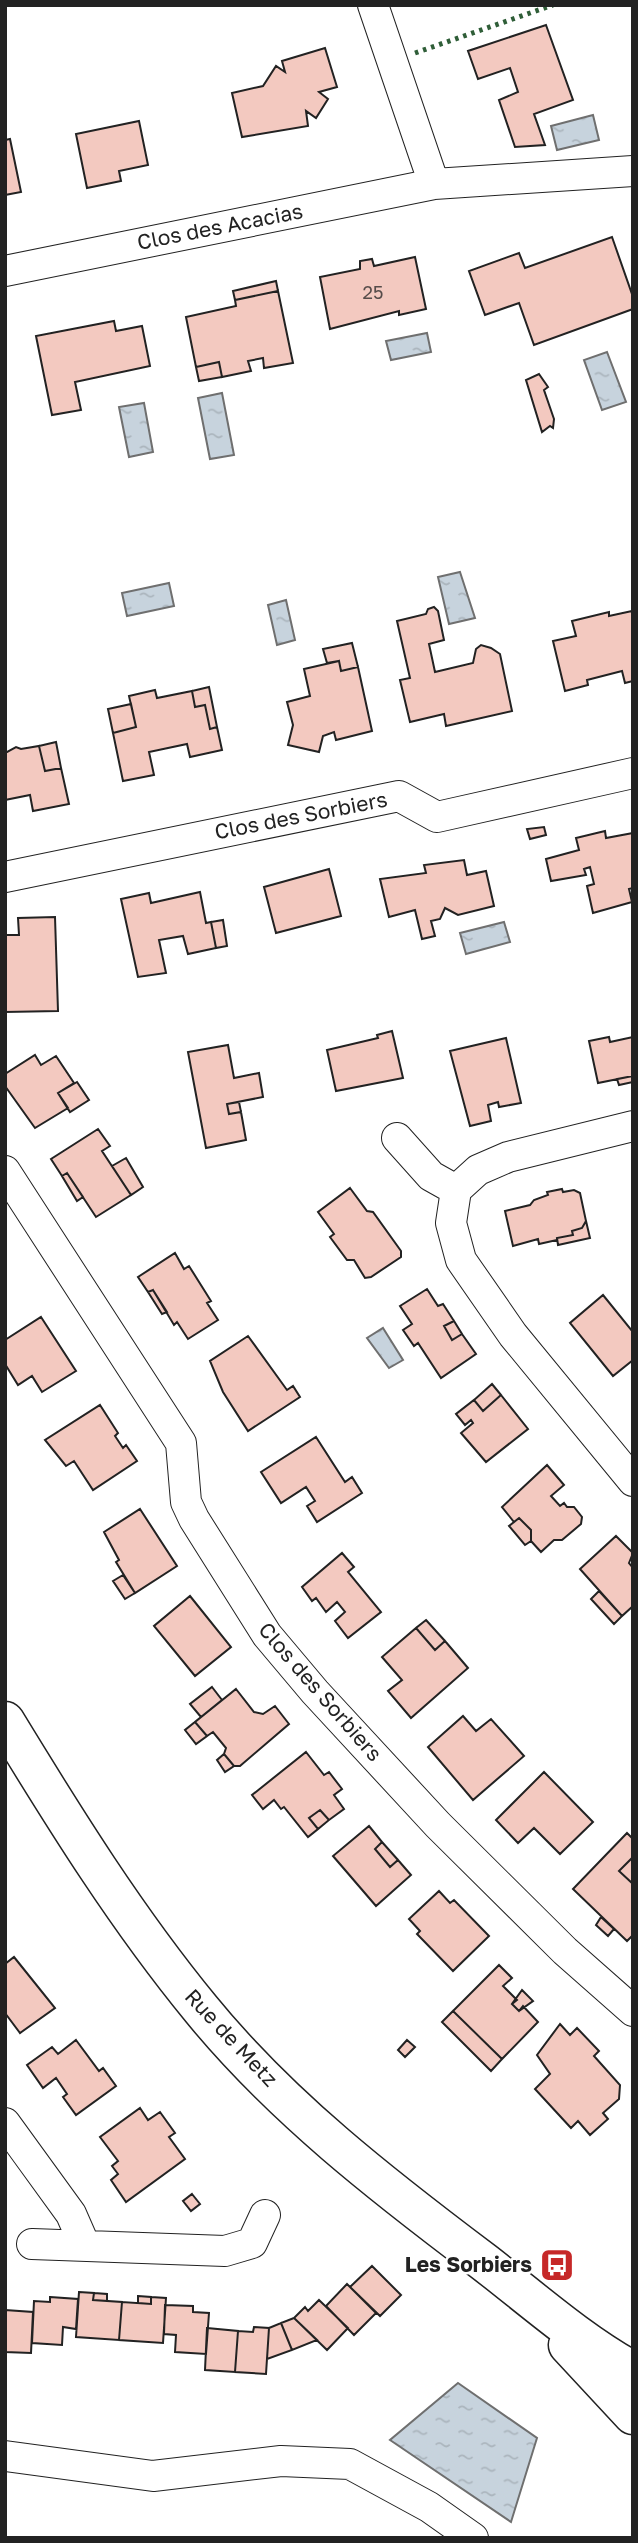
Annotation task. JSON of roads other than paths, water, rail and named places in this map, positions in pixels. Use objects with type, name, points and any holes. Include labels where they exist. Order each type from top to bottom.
[{"type":"main road","name":"Rue de Metz","points":[[5,1721],[86,1853],[202,2011],[268,2080],[344,2153],[524,2293],[633,2371]]},
{"type":"main road","name":"Rue de Metz","points":[[524,2293],[633,2416]]},
{"type":"street","points":[[373,5],[434,184]]},
{"type":"street","name":"Clos des Acacias","points":[[5,271],[434,184],[633,172]]},
{"type":"street","name":"Clos des Sorbiers","points":[[5,877],[399,796],[437,817],[633,773]]},
{"type":"street","points":[[633,1126],[508,1157],[478,1170],[456,1190],[451,1223],[461,1260],[513,1335],[633,1480]]},
{"type":"street","points":[[397,1138],[431,1176],[456,1190]]},
{"type":"street","name":"Clos des Sorbiers","points":[[5,1171],[181,1443],[186,1502],[194,1520],[267,1635],[438,1825],[565,1951],[633,2011]]},
{"type":"street","points":[[7,2130],[71,2214],[85,2246]]},
{"type":"street","points":[[32,2244],[225,2251],[252,2242],[265,2215]]},
{"type":"street","points":[[5,2456],[153,2476],[281,2461],[350,2464],[429,2507],[473,2538]]},
{"type":"water","points":[[593,115],[599,140],[557,150],[551,126]]},
{"type":"water","points":[[427,333],[431,352],[391,360],[386,341]]},
{"type":"water","points":[[607,352],[626,402],[602,410],[584,360]]},
{"type":"water","points":[[222,393],[234,455],[210,459],[198,398]]},
{"type":"water","points":[[144,403],[153,452],[129,457],[119,407]]},
{"type":"water","points":[[460,572],[475,618],[449,624],[438,577]]},
{"type":"water","points":[[169,583],[174,606],[127,616],[122,593]]},
{"type":"water","points":[[286,600],[295,640],[277,645],[268,605]]},
{"type":"water","points":[[504,922],[510,942],[466,954],[460,933]]},
{"type":"water","points":[[383,1328],[403,1360],[389,1368],[367,1338]]},
{"type":"water","points":[[458,2383],[537,2438],[511,2522],[390,2440]]},
{"type":"place","name":"Les Sorbiers","points":[[557,2265]]}]
